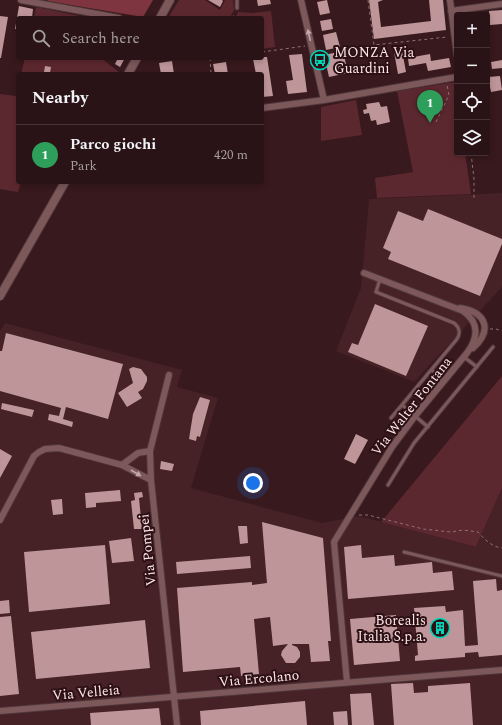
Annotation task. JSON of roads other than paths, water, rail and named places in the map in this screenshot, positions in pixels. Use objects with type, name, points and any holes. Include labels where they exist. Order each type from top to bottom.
[{"type":"main road","points":[[161,16],[170,0]]},
{"type":"main road","points":[[129,72],[136,60]]},
{"type":"main road","points":[[0,296],[64,184]]},
{"type":"street","points":[[22,0],[109,16]]},
{"type":"street","points":[[301,0],[324,100]]},
{"type":"street","points":[[450,0],[456,48]]},
{"type":"street","points":[[451,11],[502,4]]},
{"type":"street","points":[[264,108],[324,100],[454,77]]},
{"type":"street","name":"Via Walter Fontana","points":[[364,273],[467,314],[474,324],[475,337],[474,343],[466,355]]},
{"type":"street","name":"Via Walter Fontana","points":[[347,682],[334,542],[392,447],[415,416],[482,338],[484,330],[483,322],[480,316],[474,311],[452,307]]},
{"type":"street","name":"Via Pompei","points":[[169,375],[150,451],[151,480],[177,725]]},
{"type":"street","points":[[0,520],[34,456],[45,449],[59,448],[122,464],[151,480]]},
{"type":"street","points":[[122,464],[138,453],[150,451]]},
{"type":"street","name":"Via Ercolano","points":[[174,697],[502,670]]},
{"type":"street","name":"Via Velleia","points":[[0,711],[174,697]]},
{"type":"lane","points":[[237,0],[238,8]]},
{"type":"lane","points":[[381,279],[376,292],[453,323],[458,328],[459,334],[458,339],[391,418]]},
{"type":"lane","points":[[388,485],[414,443],[493,347]]},
{"type":"lane","points":[[466,355],[477,367]]},
{"type":"lane","points":[[432,370],[444,382]]},
{"type":"lane","points":[[402,405],[428,426]]},
{"type":"lane","points":[[404,552],[502,576]]},
{"type":"place","name":"MONZA Via Guardini","points":[[320,60]]},
{"type":"place","name":"Parco giochi","points":[[430,123]]},
{"type":"place","name":"Borealis Italia S.p.a.","points":[[440,628]]}]
